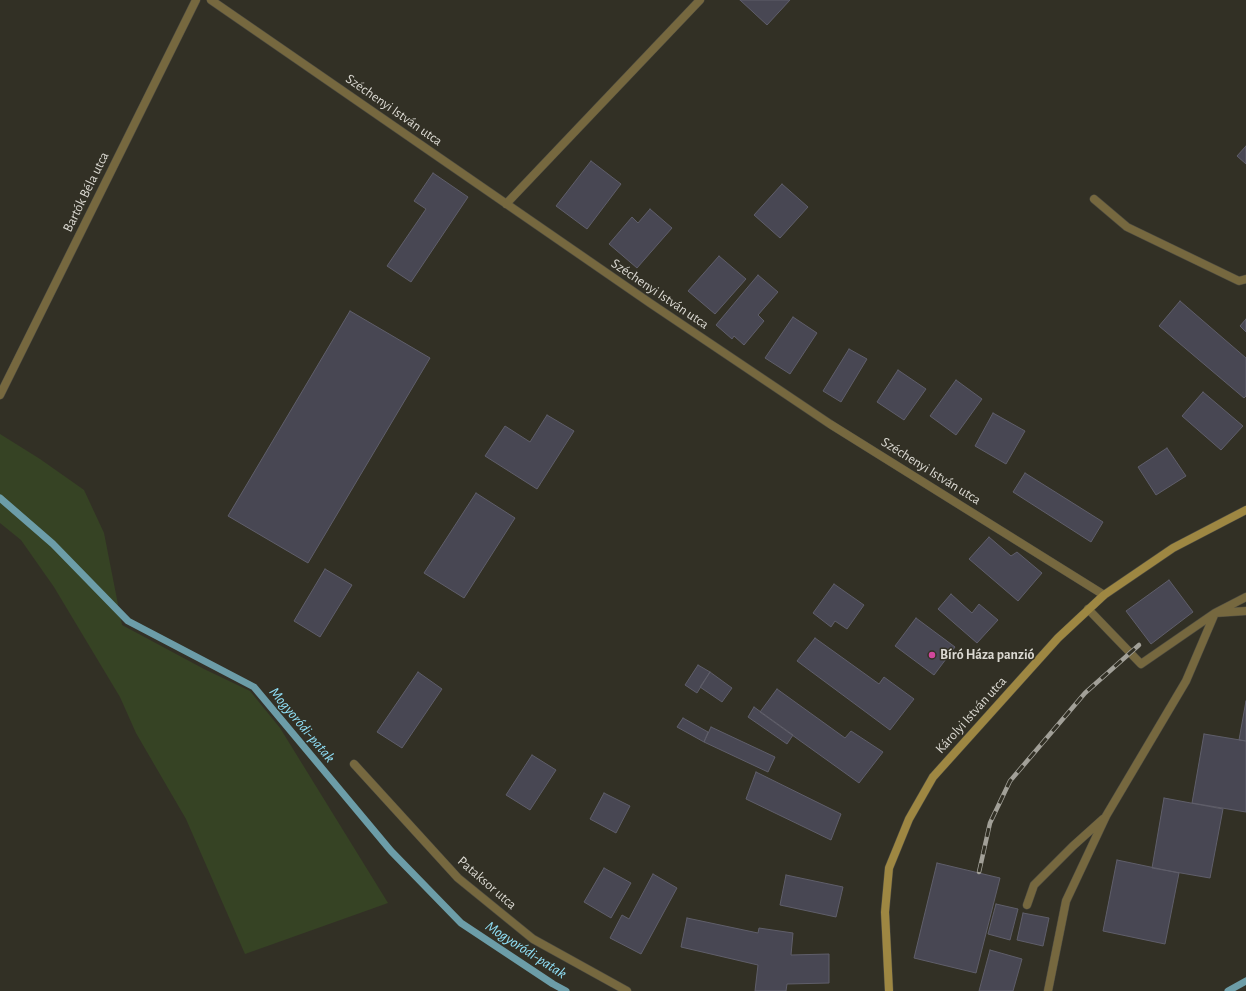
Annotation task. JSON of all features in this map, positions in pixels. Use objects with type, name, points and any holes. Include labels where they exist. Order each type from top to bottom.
[{"type":"main road","name":"Károlyi István utca","points":[[889,991],[886,912],[889,868],[908,819],[933,777],[1058,638],[1104,595],[1173,548],[1246,510]]},
{"type":"street","name":"Bartók Béla utca","points":[[0,395],[196,0]]},
{"type":"street","name":"Széchenyi István utca","points":[[211,0],[650,303],[830,424],[1104,595]]},
{"type":"street","points":[[506,204],[700,0]]},
{"type":"street","points":[[1094,199],[1127,227],[1239,281],[1246,279]]},
{"type":"street","points":[[1088,610],[1141,664],[1214,612],[1246,596]]},
{"type":"street","points":[[1214,612],[1246,611]]},
{"type":"street","points":[[1048,991],[1066,901],[1106,816],[1186,682],[1214,612]]},
{"type":"street","name":"Pataksor utca","points":[[354,764],[458,878],[533,939],[627,991]]},
{"type":"street","points":[[1027,905],[1034,885],[1106,816]]},
{"type":"green space","points":[[0,434],[40,459],[84,490],[104,533],[122,625],[204,669],[250,691],[280,728],[388,903],[245,954],[186,819],[136,733],[120,697],[54,587],[21,540],[0,523]]},
{"type":"building","points":[[740,0],[790,0],[767,25]]},
{"type":"building","points":[[1246,146],[1246,164],[1237,156]]},
{"type":"building","points":[[591,161],[621,184],[587,229],[556,206]]},
{"type":"building","points":[[433,173],[468,197],[411,282],[387,266],[426,209],[414,201]]},
{"type":"building","points":[[782,184],[808,207],[780,238],[754,215]]},
{"type":"building","points":[[650,209],[672,228],[637,268],[609,244],[632,217],[638,223]]},
{"type":"building","points":[[719,256],[746,279],[715,314],[688,291]]},
{"type":"building","points":[[758,275],[778,292],[758,315],[764,321],[744,345],[734,336],[732,339],[716,325]]},
{"type":"building","points":[[1180,301],[1246,358],[1246,396],[1244,398],[1159,326]]},
{"type":"building","points":[[350,311],[430,358],[308,563],[228,516]]},
{"type":"building","points":[[793,317],[817,333],[790,374],[765,358]]},
{"type":"building","points":[[1246,319],[1246,332],[1240,326]]},
{"type":"building","points":[[849,349],[867,359],[841,402],[823,391]]},
{"type":"building","points":[[898,370],[926,389],[904,420],[877,402]]},
{"type":"building","points":[[956,380],[982,399],[956,435],[930,416]]},
{"type":"building","points":[[1203,392],[1243,426],[1221,450],[1182,416]]},
{"type":"building","points":[[993,413],[1025,431],[1006,464],[975,446]]},
{"type":"building","points":[[547,415],[574,431],[537,489],[485,456],[505,426],[530,442]]},
{"type":"building","points":[[1167,448],[1186,476],[1156,495],[1138,467]]},
{"type":"building","points":[[1025,473],[1103,522],[1091,542],[1013,492]]},
{"type":"building","points":[[476,493],[515,518],[464,598],[424,573]]},
{"type":"building","points":[[989,537],[1011,556],[1017,552],[1042,573],[1018,601],[969,559]]},
{"type":"building","points":[[325,569],[352,585],[320,637],[294,621]]},
{"type":"building","points":[[1169,580],[1193,612],[1151,644],[1126,611]]},
{"type":"building","points":[[834,584],[864,605],[847,629],[835,621],[831,627],[813,613]]},
{"type":"building","points":[[951,594],[972,613],[979,604],[998,620],[977,643],[938,609]]},
{"type":"building","points":[[916,618],[955,647],[934,675],[895,646]]},
{"type":"building","points":[[815,638],[879,684],[884,677],[914,699],[890,730],[797,661]]},
{"type":"building","points":[[698,665],[710,672],[697,693],[685,685]]},
{"type":"building","points":[[418,672],[442,689],[402,748],[377,732]]},
{"type":"building","points":[[710,672],[732,688],[722,702],[700,687]]},
{"type":"building","points":[[777,689],[845,738],[851,731],[883,752],[859,783],[760,712]]},
{"type":"building","points":[[1246,701],[1246,741],[1239,740]]},
{"type":"building","points":[[754,707],[793,735],[787,744],[748,717]]},
{"type":"building","points":[[683,718],[708,732],[704,742],[677,727]]},
{"type":"building","points":[[711,727],[775,757],[768,772],[704,742]]},
{"type":"building","points":[[1204,734],[1246,741],[1246,812],[1192,803]]},
{"type":"building","points":[[532,755],[556,770],[530,810],[506,795]]},
{"type":"building","points":[[756,772],[841,814],[831,840],[746,799]]},
{"type":"building","points":[[604,793],[630,806],[616,833],[590,819]]},
{"type":"building","points":[[1164,798],[1223,809],[1210,878],[1152,868]]},
{"type":"building","points":[[1117,860],[1179,873],[1165,944],[1103,931]]},
{"type":"building","points":[[937,863],[1000,878],[976,973],[914,958]]},
{"type":"building","points":[[604,868],[631,883],[611,918],[584,902]]},
{"type":"building","points":[[653,874],[677,888],[641,954],[610,938],[622,915],[629,919]]},
{"type":"building","points":[[786,875],[843,887],[836,917],[780,905]]},
{"type":"building","points":[[996,904],[1018,909],[1010,940],[988,934]]},
{"type":"building","points":[[1023,913],[1049,918],[1043,946],[1017,940]]},
{"type":"building","points":[[687,918],[758,933],[759,928],[793,933],[791,955],[829,954],[829,983],[787,984],[786,991],[755,991],[758,965],[681,947]]},
{"type":"building","points":[[990,950],[1022,959],[1013,991],[979,991]]},
{"type":"waterway","name":"Mogyoródi-patak","points":[[0,498],[53,544],[128,621],[254,687],[391,851],[461,923],[566,991]]},
{"type":"waterway","name":"Mogyoródi-patak","points":[[1228,991],[1246,981]]},
{"type":"railway","points":[[979,872],[990,823],[1010,781],[1085,693],[1139,645]]},
{"type":"place","name":"Bíró Háza panzió","points":[[932,655]]}]
